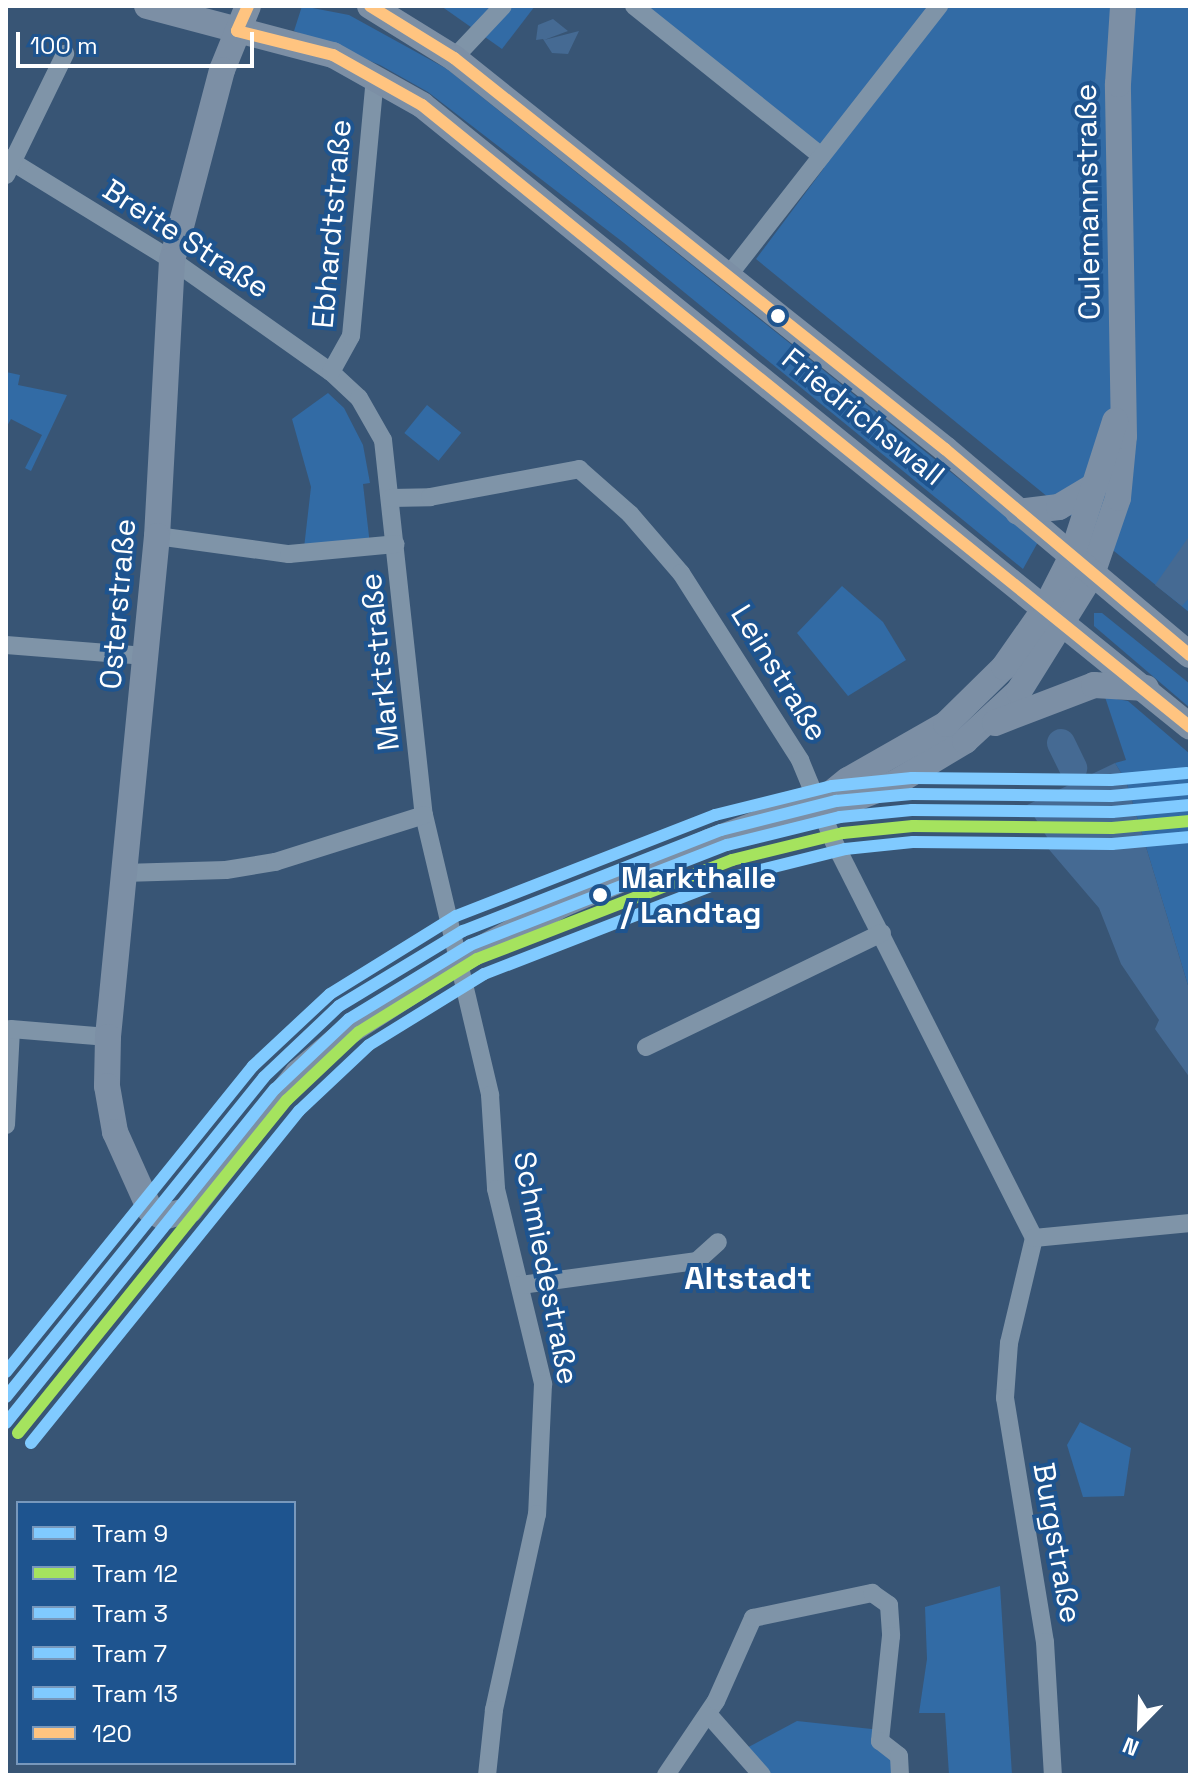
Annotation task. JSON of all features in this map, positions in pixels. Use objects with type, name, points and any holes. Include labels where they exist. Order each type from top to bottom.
[{"type":"street","name":"Friedrichswall","points":[[147,6],[237,31],[311,47],[375,75],[537,194],[1190,727]]},
{"type":"street","name":"Osterstraße","points":[[248,6],[209,115],[172,260],[157,536],[108,1037],[107,1086],[115,1132],[150,1210],[177,1217],[190,1210],[298,1073],[342,1036],[457,962]]},
{"type":"street","name":"Friedrichswall","points":[[370,6],[454,58],[728,276],[1190,655]]},
{"type":"street","points":[[454,58],[503,6]]},
{"type":"street","points":[[634,6],[821,156]]},
{"type":"street","points":[[728,276],[939,6]]},
{"type":"street","name":"Culemannstraße","points":[[1056,615],[1092,574],[1118,498],[1122,396],[1118,67],[1123,6]]},
{"type":"street","points":[[8,165],[65,54]]},
{"type":"street","name":"Ebhardtstraße","points":[[331,372],[351,336],[375,75]]},
{"type":"street","name":"Breite Straße","points":[[8,165],[172,260],[331,372]]},
{"type":"street","name":"Marktstraße","points":[[331,372],[374,419],[383,440],[424,815],[457,962]]},
{"type":"street","name":"Culemannstraße","points":[[1056,615],[1122,396]]},
{"type":"street","name":"Leinstraße","points":[[391,498],[430,497],[579,469],[630,514],[681,573],[769,706],[1034,1238]]},
{"type":"street","points":[[1018,512],[1059,507],[1094,486]]},
{"type":"street","points":[[157,536],[289,554],[396,544]]},
{"type":"street","points":[[457,962],[600,887],[818,804],[856,798],[895,783],[941,759],[980,729],[1019,691],[1056,615]]},
{"type":"street","points":[[818,804],[964,709],[1056,615]]},
{"type":"street","points":[[6,645],[146,656]]},
{"type":"street","points":[[980,729],[1085,687],[1146,688]]},
{"type":"street","points":[[123,873],[226,870],[275,862],[424,815]]},
{"type":"street","points":[[646,1047],[882,933]]},
{"type":"street","name":"Schmiedestraße","points":[[457,962],[490,1095],[496,1189],[537,1344],[544,1426],[537,1514],[494,1710],[487,1775]]},
{"type":"street","points":[[6,1125],[11,1029],[108,1037]]},
{"type":"street","points":[[1034,1238],[1190,1223]]},
{"type":"street","name":"Burgstraße","points":[[1034,1238],[1014,1322],[1005,1398],[1045,1642],[1053,1775]]},
{"type":"street","points":[[521,1285],[697,1261],[718,1242]]},
{"type":"street","points":[[666,1775],[708,1714],[753,1618],[880,1594],[889,1605],[891,1636],[880,1741],[899,1756],[900,1775]]},
{"type":"street","points":[[708,1714],[762,1775]]},
{"type":"shaded area","points":[[302,6],[349,15],[447,69],[1038,542],[1023,569],[624,243],[428,92],[380,65],[294,31]]},
{"type":"shaded area","points":[[441,6],[535,6],[502,49]]},
{"type":"shaded area","points":[[628,6],[1190,6],[1190,613],[756,259],[824,168]]},
{"type":"shaded area","points":[[553,19],[568,31],[544,40],[579,31],[568,54],[552,53],[543,39],[536,40],[538,25]]},
{"type":"shaded area","points":[[6,372],[20,375],[18,385],[67,395],[31,471],[25,468],[42,435],[11,419],[6,428]]},
{"type":"shaded area","points":[[328,393],[344,408],[363,445],[370,483],[363,484],[370,545],[304,548],[311,487],[292,419]]},
{"type":"shaded area","points":[[427,405],[461,433],[439,461],[404,433]]},
{"type":"shaded area","points":[[1190,535],[1190,597],[1182,606],[1155,585]]},
{"type":"shaded area","points":[[842,586],[883,622],[906,660],[848,696],[797,633]]},
{"type":"shaded area","points":[[1094,613],[1102,613],[1190,684],[1190,708],[1094,626]]},
{"type":"shaded area","points":[[1105,697],[1128,701],[1190,754],[1190,992],[1126,781],[1115,763],[1126,760]]},
{"type":"shaded area","points":[[1115,763],[1126,781],[1190,992],[1190,1078],[1155,1029],[1159,1020],[1121,964],[1099,908],[1046,846],[1050,842],[1027,805]]},
{"type":"shaded area","points":[[1080,1422],[1131,1448],[1124,1496],[1083,1497],[1067,1445]]},
{"type":"shaded area","points":[[1000,1586],[1012,1775],[949,1775],[945,1713],[919,1713],[927,1659],[925,1607]]},
{"type":"shaded area","points":[[797,1721],[881,1730],[900,1775],[762,1775],[743,1750]]},
{"type":"waterway","points":[[1061,743],[1073,768]]},
{"type":"tram line","name":"13","points":[[6,1372],[253,1066],[330,994],[456,916],[715,815],[832,786],[912,778],[1111,780],[1187,773]]},
{"type":"tram line","name":"3","points":[[6,1397],[264,1077],[339,1006],[463,931],[721,830],[836,801],[912,794],[1111,796],[1189,789]]},
{"type":"tram line","name":"9","points":[[6,1423],[275,1089],[349,1019],[470,945],[727,845],[840,817],[912,810],[1112,812],[1190,805]]},
{"type":"tram line","name":"12","points":[[18,1433],[287,1100],[359,1032],[477,959],[732,860],[843,833],[913,826],[1112,828],[1190,821]]},
{"type":"tram line","name":"7","points":[[31,1443],[299,1111],[369,1045],[484,974],[737,876],[845,849],[913,842],[1112,844],[1190,837]]},
{"type":"transit line","name":"120","points":[[248,6],[237,31],[333,55],[422,105],[1190,727]]},
{"type":"transit line","name":"120","points":[[370,6],[454,58],[945,449],[1190,655]]},
{"type":"place","name":"Markthalle / Landtag","points":[[600,895]]},
{"type":"district","name":"Altstadt","points":[[748,1278]]}]
